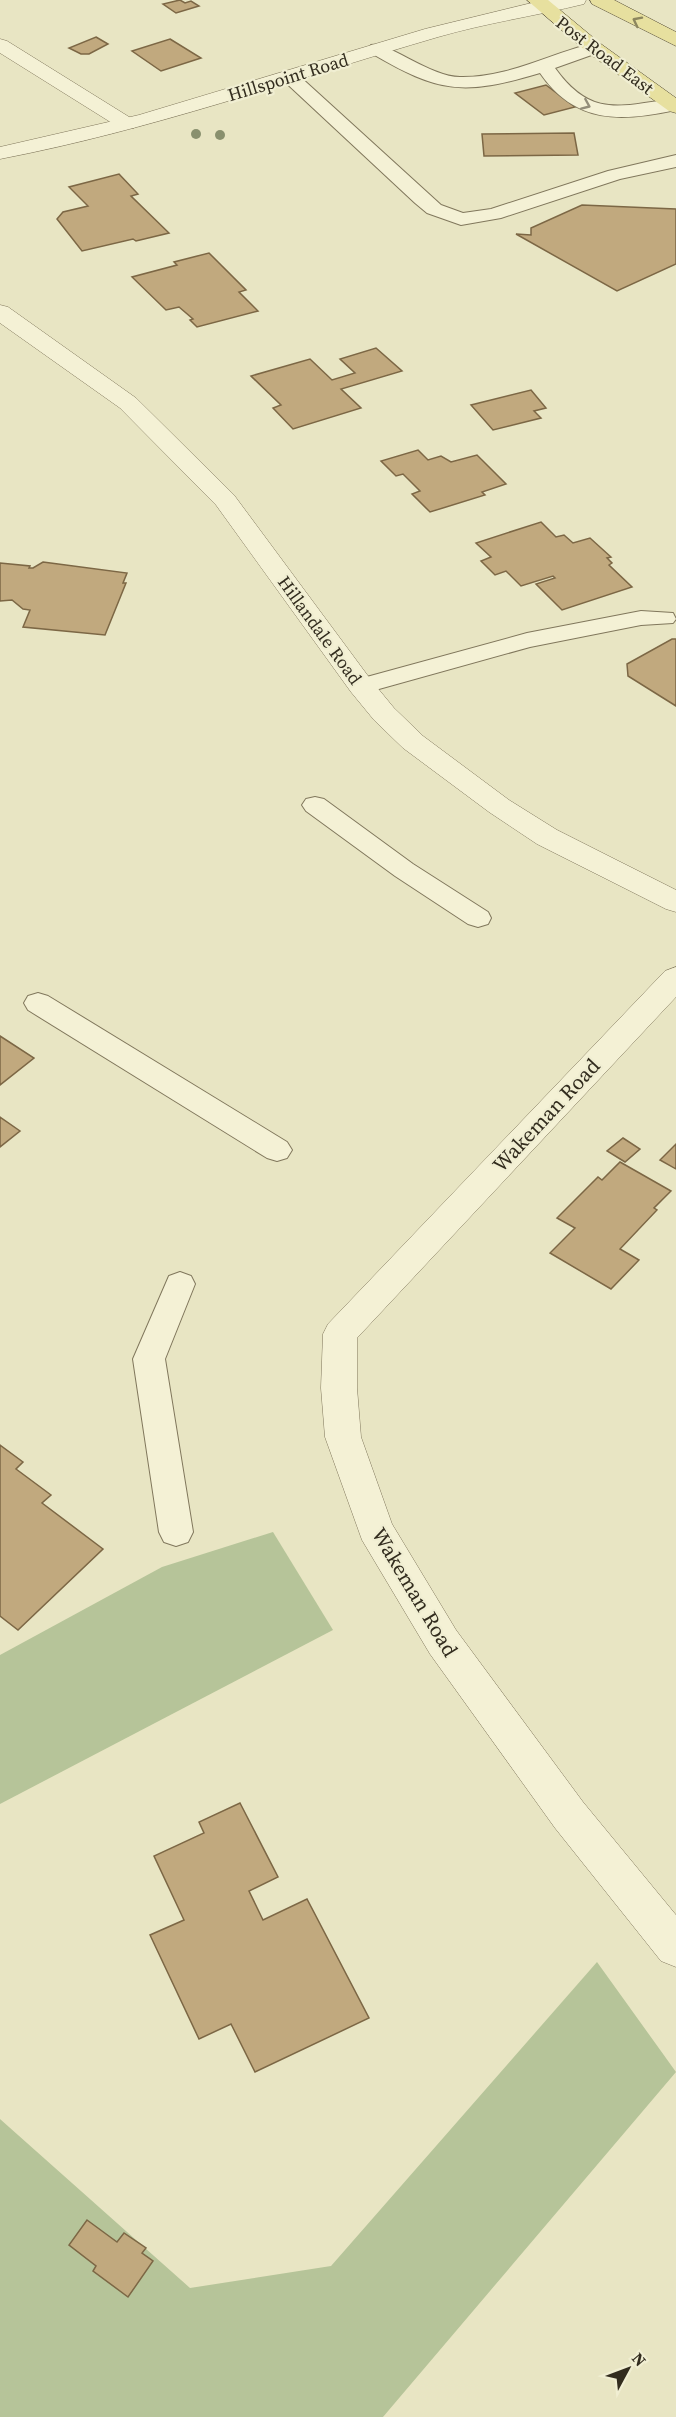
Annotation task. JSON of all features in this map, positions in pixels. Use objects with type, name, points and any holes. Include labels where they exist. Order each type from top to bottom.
[{"type":"main road","name":"Post Road East","points":[[598,0],[676,40]]},
{"type":"main road","name":"Post Road East","points":[[539,3],[594,48],[674,106]]},
{"type":"street","name":"Hillspoint Road","points":[[0,153],[127,124],[539,3],[577,0]]},
{"type":"street","points":[[0,45],[127,124]]},
{"type":"street","name":"Hillandale Road","points":[[0,312],[128,403],[225,500],[361,686],[384,714],[413,742],[499,806],[548,837],[676,902]]},
{"type":"street","name":"Wakeman Road","points":[[676,978],[340,1334],[339,1388],[343,1437],[375,1529],[443,1642],[562,1805],[676,1947]]},
{"type":"lane","points":[[377,49],[424,76],[445,82],[480,81],[544,66],[594,48]]},
{"type":"lane","points":[[544,66],[551,78],[580,104],[592,108],[611,112],[674,106]]},
{"type":"lane","points":[[290,77],[434,209],[461,219],[494,214],[615,175],[676,161]]},
{"type":"lane","points":[[361,686],[527,639],[641,618],[665,618]]},
{"type":"lane","points":[[315,805],[404,870],[478,918]]},
{"type":"lane","points":[[38,1003],[277,1150]]},
{"type":"lane","points":[[176,1532],[149,1359],[180,1284]]},
{"type":"green space","points":[[273,1532],[333,1630],[0,1804],[0,1655],[162,1567]]},
{"type":"green space","points":[[597,1962],[676,2072],[383,2417],[0,2417],[0,2119],[190,2288],[331,2266]]},
{"type":"building","points":[[180,0],[185,3],[191,1],[199,6],[176,13],[163,4]]},
{"type":"building","points":[[96,37],[108,44],[89,54],[81,54],[69,48]]},
{"type":"building","points":[[170,39],[201,58],[161,71],[132,51]]},
{"type":"building","points":[[546,85],[575,107],[544,115],[515,93]]},
{"type":"building","points":[[574,133],[578,155],[484,156],[482,134]]},
{"type":"building","points":[[119,174],[138,194],[131,196],[169,233],[82,251],[57,219],[63,212],[88,206],[69,187]]},
{"type":"building","points":[[582,205],[676,209],[676,264],[617,291],[516,234],[531,235],[531,228]]},
{"type":"building","points":[[209,253],[246,290],[239,292],[258,311],[197,327],[190,320],[193,319],[179,307],[166,310],[132,277],[177,265],[174,262]]},
{"type":"building","points":[[376,348],[402,371],[341,389],[361,408],[293,429],[273,408],[281,405],[251,376],[310,359],[332,380],[355,373],[340,359]]},
{"type":"building","points":[[531,390],[546,408],[534,411],[541,418],[493,430],[471,405]]},
{"type":"building","points":[[418,450],[428,460],[441,456],[451,462],[477,455],[506,484],[482,492],[485,495],[430,512],[412,494],[420,491],[403,474],[396,476],[381,461]]},
{"type":"building","points":[[541,522],[556,537],[564,535],[573,543],[590,538],[611,557],[607,558],[612,563],[609,565],[632,587],[562,610],[536,584],[555,578],[553,576],[521,586],[506,571],[495,575],[481,561],[491,557],[476,543]]},
{"type":"building","points":[[43,562],[127,573],[123,583],[126,583],[105,635],[23,627],[30,610],[23,609],[12,600],[0,601],[0,563],[33,568]]},
{"type":"building","points":[[672,639],[676,639],[676,706],[628,676],[627,664]]},
{"type":"building","points":[[0,1036],[34,1058],[0,1085]]},
{"type":"building","points":[[0,1117],[20,1131],[0,1147]]},
{"type":"building","points":[[623,1138],[640,1149],[625,1162],[607,1151]]},
{"type":"building","points":[[676,1144],[676,1169],[660,1160]]},
{"type":"building","points":[[620,1162],[671,1191],[654,1208],[657,1210],[620,1249],[639,1260],[611,1289],[550,1253],[575,1228],[557,1218],[598,1177],[602,1180]]},
{"type":"building","points":[[0,1445],[23,1462],[16,1469],[51,1495],[42,1503],[103,1549],[18,1630],[0,1616]]},
{"type":"building","points":[[240,1803],[278,1877],[249,1891],[263,1920],[307,1899],[369,2018],[255,2072],[231,2024],[199,2039],[150,1935],[184,1920],[154,1856],[204,1833],[199,1822]]},
{"type":"building","points":[[87,2220],[117,2242],[124,2233],[146,2248],[142,2253],[153,2261],[128,2297],[93,2271],[96,2266],[69,2245]]}]
